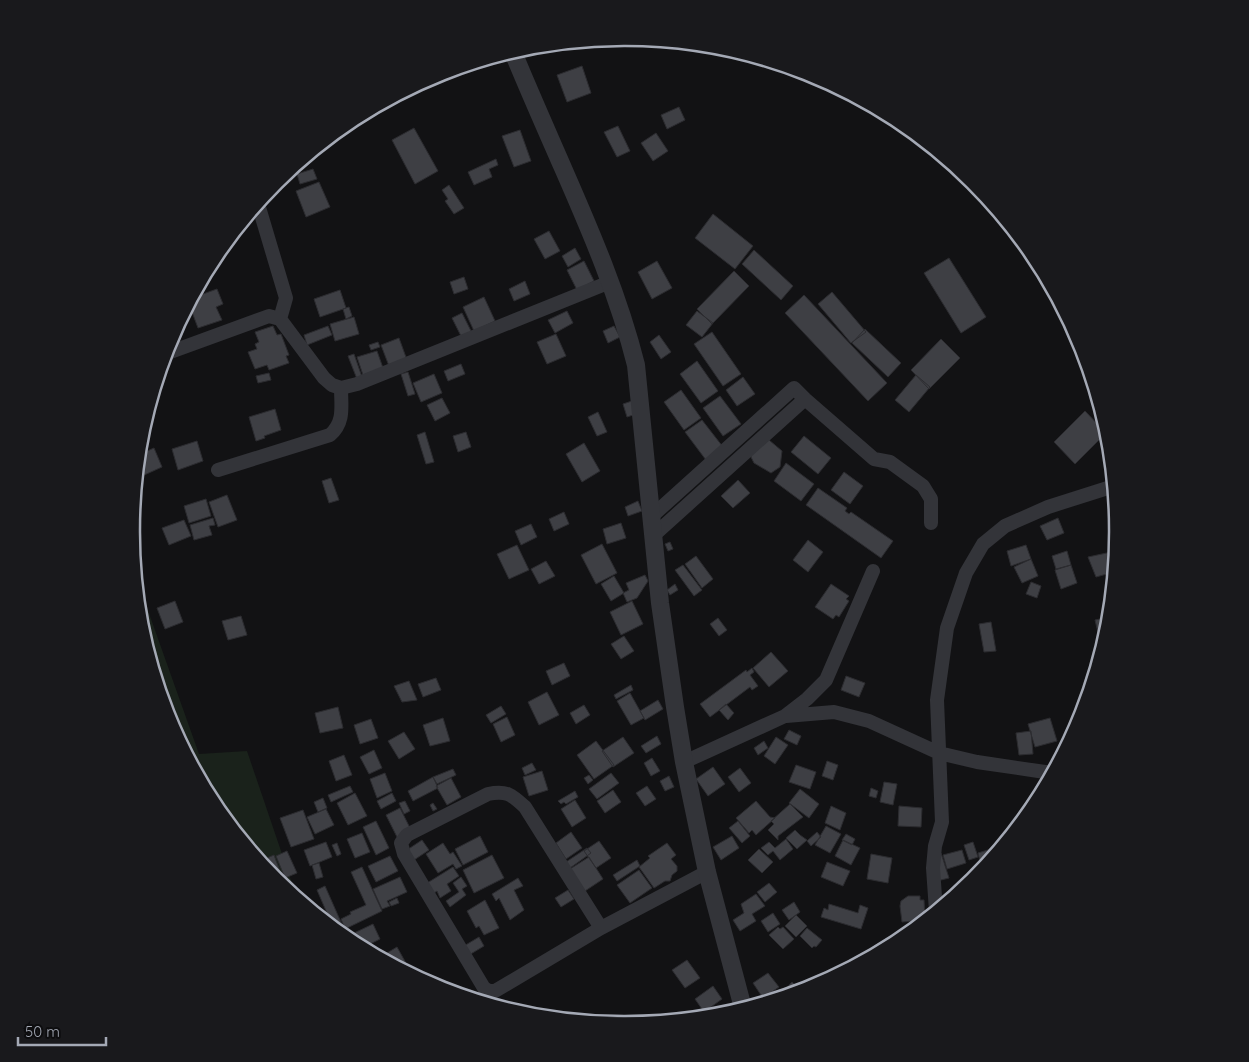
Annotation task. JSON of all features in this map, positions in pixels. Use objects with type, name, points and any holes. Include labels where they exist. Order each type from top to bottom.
[{"type":"street","points":[[516,59],[584,216],[610,282],[628,334],[636,365],[660,604],[684,762],[707,872],[741,1001]]},
{"type":"street","points":[[260,211],[286,298],[280,319]]},
{"type":"street","points":[[175,350],[269,316],[280,319],[324,378],[332,385],[341,388],[358,384],[435,354],[501,325],[610,282]]},
{"type":"street","points":[[218,470],[330,435],[338,428],[341,418],[341,388]]},
{"type":"street","points":[[652,516],[793,388],[796,388],[874,459],[890,462],[923,486],[931,499],[931,523]]},
{"type":"street","points":[[654,536],[806,399]]},
{"type":"street","points":[[935,903],[933,868],[935,846],[942,822],[937,700],[947,628],[966,573],[983,544],[1005,526],[1048,507],[1107,488]]},
{"type":"street","points":[[684,762],[785,716],[808,699],[826,680],[874,571]]},
{"type":"street","points":[[785,716],[834,712],[869,721],[939,753],[977,762],[1045,772]]},
{"type":"street","points":[[600,928],[525,807],[513,795],[500,792],[488,794],[406,835],[402,843],[404,854],[418,880],[484,988],[489,992],[495,991],[600,928],[707,872]]},
{"type":"shaded area","points":[[145,603],[199,754],[247,751],[292,883],[260,851],[240,826],[221,800],[190,745],[165,687],[156,656]]},
{"type":"building","points":[[582,66],[591,93],[567,102],[557,75]]},
{"type":"building","points":[[679,107],[685,120],[667,129],[661,115]]},
{"type":"building","points":[[618,126],[630,151],[617,157],[604,132]]},
{"type":"building","points":[[414,128],[438,171],[415,184],[392,140]]},
{"type":"building","points":[[520,130],[531,161],[514,167],[502,136]]},
{"type":"building","points":[[656,133],[668,151],[653,161],[641,143]]},
{"type":"building","points":[[496,159],[498,165],[489,169],[492,177],[474,185],[468,172]]},
{"type":"building","points":[[313,169],[317,179],[300,184],[298,174]]},
{"type":"building","points":[[319,182],[330,207],[306,217],[296,191]]},
{"type":"building","points":[[449,185],[464,208],[454,214],[445,201],[448,199],[442,190]]},
{"type":"building","points":[[713,214],[753,246],[735,269],[695,238]]},
{"type":"building","points":[[549,231],[560,251],[545,259],[534,239]]},
{"type":"building","points":[[575,248],[581,259],[568,267],[562,256]]},
{"type":"building","points":[[754,250],[793,286],[781,300],[742,264]]},
{"type":"building","points":[[949,258],[986,317],[961,333],[924,273]]},
{"type":"building","points":[[584,261],[594,281],[577,290],[567,270]]},
{"type":"building","points":[[657,261],[672,288],[652,299],[638,272]]},
{"type":"building","points":[[734,271],[749,286],[712,324],[697,309]]},
{"type":"building","points":[[464,277],[468,289],[454,294],[450,282]]},
{"type":"building","points":[[525,281],[530,294],[514,301],[509,289]]},
{"type":"building","points":[[217,289],[223,304],[216,307],[222,320],[198,328],[192,313],[202,294]]},
{"type":"building","points":[[340,290],[346,308],[320,317],[314,299]]},
{"type":"building","points":[[832,292],[866,332],[851,343],[818,304]]},
{"type":"building","points":[[804,295],[887,383],[868,401],[785,313]]},
{"type":"building","points":[[484,297],[495,321],[474,331],[463,307]]},
{"type":"building","points":[[349,307],[352,316],[346,319],[343,309]]},
{"type":"building","points":[[567,311],[573,323],[555,333],[548,320]]},
{"type":"building","points":[[697,311],[713,323],[702,337],[686,325]]},
{"type":"building","points":[[462,313],[472,333],[462,338],[452,318]]},
{"type":"building","points":[[354,317],[359,334],[335,341],[330,324]]},
{"type":"building","points":[[273,326],[277,335],[281,334],[289,355],[286,356],[289,363],[269,370],[267,365],[255,369],[248,352],[257,349],[255,344],[259,342],[255,332]]},
{"type":"building","points":[[328,326],[332,335],[307,345],[304,335]]},
{"type":"building","points":[[614,326],[620,337],[608,343],[603,331]]},
{"type":"building","points":[[865,329],[901,363],[888,377],[852,343]]},
{"type":"building","points":[[712,332],[741,374],[723,386],[694,344]]},
{"type":"building","points":[[556,334],[566,356],[547,364],[537,342]]},
{"type":"building","points":[[659,335],[671,352],[661,359],[650,342]]},
{"type":"building","points":[[399,338],[407,360],[389,366],[381,345]]},
{"type":"building","points":[[941,339],[960,358],[929,389],[911,370]]},
{"type":"building","points":[[378,342],[380,347],[371,350],[369,345]]},
{"type":"building","points":[[377,351],[383,368],[363,375],[357,357]]},
{"type":"building","points":[[354,354],[362,377],[357,379],[348,356]]},
{"type":"building","points":[[697,361],[718,391],[701,403],[680,374]]},
{"type":"building","points":[[461,364],[465,374],[448,381],[444,371]]},
{"type":"building","points":[[408,372],[415,394],[408,396],[401,374]]},
{"type":"building","points":[[269,373],[271,380],[258,383],[256,376]]},
{"type":"building","points":[[434,374],[442,393],[421,402],[413,383]]},
{"type":"building","points":[[916,375],[930,387],[909,412],[895,400]]},
{"type":"building","points":[[743,377],[755,394],[737,406],[726,390]]},
{"type":"building","points":[[681,390],[701,418],[684,430],[664,402]]},
{"type":"building","points":[[720,396],[741,424],[723,436],[703,408]]},
{"type":"building","points":[[442,398],[450,413],[435,421],[427,405]]},
{"type":"building","points":[[632,401],[636,414],[627,417],[623,404]]},
{"type":"building","points":[[275,409],[281,430],[256,441],[249,417]]},
{"type":"building","points":[[1085,411],[1097,424],[1100,439],[1075,464],[1054,442]]},
{"type":"building","points":[[598,412],[607,432],[597,436],[588,417]]},
{"type":"building","points":[[702,420],[723,447],[706,460],[685,432]]},
{"type":"building","points":[[425,432],[434,462],[426,464],[417,435]]},
{"type":"building","points":[[466,432],[471,447],[458,452],[453,436]]},
{"type":"building","points":[[804,436],[831,458],[818,474],[791,452]]},
{"type":"building","points":[[769,440],[782,451],[780,467],[771,473],[754,463],[751,457],[753,449]]},
{"type":"building","points":[[197,441],[203,461],[178,470],[172,449]]},
{"type":"building","points":[[584,443],[600,471],[582,482],[566,454]]},
{"type":"building","points":[[154,448],[162,467],[143,475],[144,468],[147,451]]},
{"type":"building","points":[[786,463],[814,484],[801,501],[774,481]]},
{"type":"building","points":[[844,472],[863,486],[850,504],[831,490]]},
{"type":"building","points":[[331,478],[339,500],[329,503],[322,481]]},
{"type":"building","points":[[738,480],[750,493],[733,508],[721,496]]},
{"type":"building","points":[[818,488],[847,508],[845,511],[849,514],[851,512],[893,541],[881,558],[806,505]]},
{"type":"building","points":[[227,495],[237,520],[218,527],[209,502]]},
{"type":"building","points":[[206,499],[211,516],[189,523],[184,506]]},
{"type":"building","points":[[638,501],[642,511],[628,516],[625,507]]},
{"type":"building","points":[[564,512],[569,524],[554,531],[549,519]]},
{"type":"building","points":[[213,518],[215,525],[209,526],[212,535],[194,540],[190,525]]},
{"type":"building","points":[[1058,518],[1064,533],[1047,540],[1040,526]]},
{"type":"building","points":[[184,520],[191,536],[169,545],[162,528]]},
{"type":"building","points":[[621,523],[626,538],[607,544],[603,529]]},
{"type":"building","points":[[531,524],[537,537],[521,545],[515,531]]},
{"type":"building","points":[[808,540],[823,552],[808,572],[793,560]]},
{"type":"building","points":[[670,542],[673,549],[668,551],[665,544]]},
{"type":"building","points":[[602,544],[617,573],[596,584],[581,555]]},
{"type":"building","points":[[517,545],[529,570],[509,579],[497,554]]},
{"type":"building","points":[[1026,545],[1031,559],[1011,566],[1007,551]]},
{"type":"building","points":[[1067,551],[1071,565],[1056,569],[1052,556]]},
{"type":"building","points":[[1108,553],[1107,574],[1096,577],[1088,557]]},
{"type":"building","points":[[696,556],[713,579],[702,588],[685,564]]},
{"type":"building","points":[[1031,559],[1038,576],[1022,583],[1014,567]]},
{"type":"building","points":[[546,561],[555,576],[539,584],[531,569]]},
{"type":"building","points":[[683,565],[702,590],[694,596],[675,570]]},
{"type":"building","points":[[1071,565],[1077,583],[1061,589],[1055,570]]},
{"type":"building","points":[[645,575],[648,581],[637,598],[627,602],[623,593],[629,590],[626,583]]},
{"type":"building","points":[[614,576],[624,593],[611,601],[601,584]]},
{"type":"building","points":[[1031,582],[1041,586],[1037,598],[1026,594]]},
{"type":"building","points":[[675,584],[678,590],[670,595],[667,590]]},
{"type":"building","points":[[831,584],[849,596],[846,599],[849,601],[839,617],[836,615],[833,619],[815,607]]},
{"type":"building","points":[[175,601],[183,622],[165,629],[157,608]]},
{"type":"building","points":[[632,601],[643,624],[621,635],[610,612]]},
{"type":"building","points":[[241,616],[247,635],[228,640],[222,621]]},
{"type":"building","points":[[718,618],[727,630],[719,636],[710,624]]},
{"type":"building","points":[[1101,619],[1098,634],[1095,620]]},
{"type":"building","points":[[991,622],[996,651],[984,652],[979,624]]},
{"type":"building","points":[[624,636],[634,651],[621,659],[611,644]]},
{"type":"building","points":[[771,652],[788,671],[769,687],[753,668]]},
{"type":"building","points":[[564,663],[570,676],[552,685],[546,671]]},
{"type":"building","points":[[752,668],[754,672],[750,675],[758,686],[752,690],[750,687],[710,717],[700,704],[746,670],[747,672]]},
{"type":"building","points":[[846,676],[865,683],[859,697],[841,690]]},
{"type":"building","points":[[436,678],[441,690],[423,697],[418,684]]},
{"type":"building","points":[[409,681],[417,700],[402,702],[394,686]]},
{"type":"building","points":[[631,685],[633,690],[616,699],[614,695]]},
{"type":"building","points":[[547,692],[559,715],[539,725],[528,702]]},
{"type":"building","points":[[630,693],[644,718],[631,725],[617,701]]},
{"type":"building","points":[[658,700],[663,709],[645,720],[640,711]]},
{"type":"building","points":[[726,704],[734,713],[728,720],[719,710]]},
{"type":"building","points":[[584,705],[590,715],[576,724],[570,713]]},
{"type":"building","points":[[501,706],[506,714],[491,723],[486,715]]},
{"type":"building","points":[[338,707],[343,728],[320,733],[315,713]]},
{"type":"building","points":[[507,717],[515,735],[501,742],[493,724]]},
{"type":"building","points":[[443,718],[450,741],[430,746],[423,725]]},
{"type":"building","points":[[1050,718],[1057,741],[1035,747],[1028,724]]},
{"type":"building","points":[[371,719],[378,738],[360,744],[354,725]]},
{"type":"building","points":[[789,730],[801,736],[797,745],[784,739]]},
{"type":"building","points":[[1031,731],[1033,754],[1019,755],[1016,733]]},
{"type":"building","points":[[404,732],[415,749],[399,759],[388,741]]},
{"type":"building","points":[[657,736],[661,744],[646,753],[641,746]]},
{"type":"building","points":[[623,737],[634,753],[613,767],[602,751]]},
{"type":"building","points":[[776,737],[788,745],[775,764],[764,756]]},
{"type":"building","points":[[596,741],[614,765],[594,779],[577,755]]},
{"type":"building","points":[[764,741],[768,748],[758,755],[754,748]]},
{"type":"building","points":[[374,750],[382,768],[369,774],[360,757]]},
{"type":"building","points":[[344,755],[352,775],[336,781],[329,761]]},
{"type":"building","points":[[652,758],[660,771],[651,776],[644,763]]},
{"type":"building","points":[[827,761],[838,765],[833,780],[822,776]]},
{"type":"building","points":[[532,763],[536,770],[525,775],[522,768]]},
{"type":"building","points":[[796,765],[816,772],[810,789],[789,782]]},
{"type":"building","points":[[713,767],[725,784],[708,796],[696,779]]},
{"type":"building","points":[[740,768],[751,783],[739,792],[728,777]]},
{"type":"building","points":[[453,769],[456,775],[437,784],[433,777]]},
{"type":"building","points":[[542,771],[548,790],[529,796],[523,777]]},
{"type":"building","points":[[385,773],[392,791],[377,798],[370,779]]},
{"type":"building","points":[[611,773],[619,783],[597,799],[589,789]]},
{"type":"building","points":[[589,775],[593,780],[588,784],[584,778]]},
{"type":"building","points":[[669,776],[674,787],[665,791],[660,781]]},
{"type":"building","points":[[433,777],[438,788],[413,801],[408,791]]},
{"type":"building","points":[[451,778],[461,797],[447,805],[436,786]]},
{"type":"building","points":[[884,782],[897,784],[893,805],[880,802]]},
{"type":"building","points":[[350,786],[353,792],[331,802],[328,795]]},
{"type":"building","points":[[647,786],[656,799],[645,806],[636,793]]},
{"type":"building","points":[[871,788],[878,791],[876,798],[869,796]]},
{"type":"building","points":[[800,789],[819,804],[809,818],[789,803]]},
{"type":"building","points":[[613,790],[621,802],[605,813],[597,801]]},
{"type":"building","points":[[575,791],[578,797],[566,804],[564,802],[561,804],[558,801]]},
{"type":"building","points":[[355,793],[367,816],[348,825],[337,803]]},
{"type":"building","points":[[392,793],[396,801],[381,809],[377,801]]},
{"type":"building","points":[[323,798],[327,808],[318,812],[314,802]]},
{"type":"building","points":[[575,800],[586,818],[572,827],[561,809]]},
{"type":"building","points":[[405,801],[410,811],[404,814],[399,803]]},
{"type":"building","points":[[756,801],[770,817],[775,818],[756,835],[752,830],[749,833],[736,818]]},
{"type":"building","points":[[433,803],[437,809],[433,811],[430,805]]},
{"type":"building","points":[[790,804],[803,817],[778,836],[778,840],[768,830],[774,824],[771,821]]},
{"type":"building","points":[[831,806],[846,813],[840,830],[825,823]]},
{"type":"building","points":[[899,806],[922,808],[921,827],[898,826]]},
{"type":"building","points":[[400,808],[412,832],[398,839],[386,815]]},
{"type":"building","points":[[326,809],[334,825],[315,834],[307,817]]},
{"type":"building","points":[[303,810],[314,839],[291,847],[280,818]]},
{"type":"building","points":[[376,821],[389,848],[376,855],[363,827]]},
{"type":"building","points":[[738,821],[750,836],[742,843],[729,828]]},
{"type":"building","points":[[826,826],[841,834],[830,853],[815,845]]},
{"type":"building","points":[[795,830],[807,840],[797,849],[786,838]]},
{"type":"building","points":[[571,832],[582,848],[566,859],[556,843]]},
{"type":"building","points":[[817,832],[821,837],[811,846],[807,841]]},
{"type":"building","points":[[362,833],[370,852],[355,858],[347,839]]},
{"type":"building","points":[[846,834],[855,839],[852,845],[842,840]]},
{"type":"building","points":[[480,836],[488,852],[463,865],[455,849]]},
{"type":"building","points":[[732,836],[739,848],[721,860],[713,847]]},
{"type":"building","points":[[786,839],[793,849],[780,860],[773,851],[768,855],[761,848],[769,842],[775,848]]},
{"type":"building","points":[[422,840],[429,850],[411,862],[404,852]]},
{"type":"building","points":[[843,840],[860,848],[851,865],[835,856]]},
{"type":"building","points":[[599,841],[611,858],[596,868],[584,851]]},
{"type":"building","points":[[326,842],[332,857],[310,866],[304,850]]},
{"type":"building","points":[[973,842],[978,857],[969,860],[964,845]]},
{"type":"building","points":[[337,843],[341,854],[337,856],[332,845]]},
{"type":"building","points":[[443,843],[450,854],[453,852],[462,866],[456,869],[453,864],[438,873],[426,854]]},
{"type":"building","points":[[667,843],[676,855],[671,859],[677,866],[677,871],[672,875],[670,881],[665,881],[654,888],[639,867],[650,858],[648,856]]},
{"type":"building","points":[[587,848],[591,853],[570,868],[566,862]]},
{"type":"building","points":[[759,849],[773,862],[762,873],[748,860]]},
{"type":"building","points":[[990,849],[980,861],[978,853]]},
{"type":"building","points":[[962,850],[966,863],[947,869],[943,855]]},
{"type":"building","points":[[287,851],[297,873],[286,878],[276,856]]},
{"type":"building","points":[[941,853],[949,878],[937,881],[931,856]]},
{"type":"building","points":[[871,854],[892,858],[888,883],[867,879]]},
{"type":"building","points":[[274,855],[280,872],[267,858]]},
{"type":"building","points":[[492,855],[504,878],[474,893],[463,870]]},
{"type":"building","points":[[390,856],[398,871],[376,882],[368,866]]},
{"type":"building","points":[[589,857],[603,879],[585,891],[570,869]]},
{"type":"building","points":[[637,860],[640,866],[617,881],[613,875]]},
{"type":"building","points":[[827,862],[850,871],[843,886],[821,877]]},
{"type":"building","points":[[319,863],[323,877],[316,879],[312,865]]},
{"type":"building","points":[[362,867],[382,911],[347,928],[341,919],[351,914],[350,912],[366,905],[351,872]]},
{"type":"building","points":[[453,867],[459,876],[447,884],[451,891],[440,898],[437,891],[431,895],[424,885]]},
{"type":"building","points":[[639,870],[652,888],[630,903],[617,885]]},
{"type":"building","points":[[400,877],[407,892],[387,901],[390,906],[382,909],[373,889]]},
{"type":"building","points":[[461,877],[467,886],[462,889],[466,895],[450,907],[446,901],[459,892],[453,883]]},
{"type":"building","points":[[518,878],[523,886],[514,890],[524,910],[510,920],[499,898],[496,901],[492,894]]},
{"type":"building","points":[[769,883],[777,892],[765,902],[757,892]]},
{"type":"building","points":[[325,886],[342,925],[328,915],[317,890]]},
{"type":"building","points":[[568,890],[574,899],[561,907],[555,898]]},
{"type":"building","points":[[756,894],[765,906],[752,914],[756,921],[740,931],[733,920],[744,913],[741,904]]},
{"type":"building","points":[[908,896],[920,896],[920,900],[924,900],[925,912],[913,921],[902,922],[901,901]]},
{"type":"building","points":[[397,898],[399,903],[391,906],[389,902]]},
{"type":"building","points":[[485,900],[499,928],[484,935],[479,926],[476,928],[467,911]]},
{"type":"building","points":[[794,902],[800,912],[789,920],[782,910]]},
{"type":"building","points":[[829,904],[858,913],[860,905],[868,908],[861,929],[821,917],[824,908],[828,910]]},
{"type":"building","points":[[773,913],[780,924],[768,932],[761,921]]},
{"type":"building","points":[[796,915],[807,926],[796,937],[785,926]]},
{"type":"building","points":[[373,924],[380,939],[370,944],[354,933]]},
{"type":"building","points":[[778,927],[780,929],[783,927],[794,939],[783,949],[769,935]]},
{"type":"building","points":[[807,928],[822,940],[816,947],[812,948],[800,936]]},
{"type":"building","points":[[479,937],[484,946],[469,955],[464,946]]},
{"type":"building","points":[[397,947],[407,964],[388,954]]},
{"type":"building","points":[[687,960],[700,978],[685,988],[672,970]]},
{"type":"building","points":[[768,973],[779,987],[770,993],[761,996],[753,983]]},
{"type":"building","points":[[713,986],[722,999],[710,1008],[702,1009],[695,999]]}]
